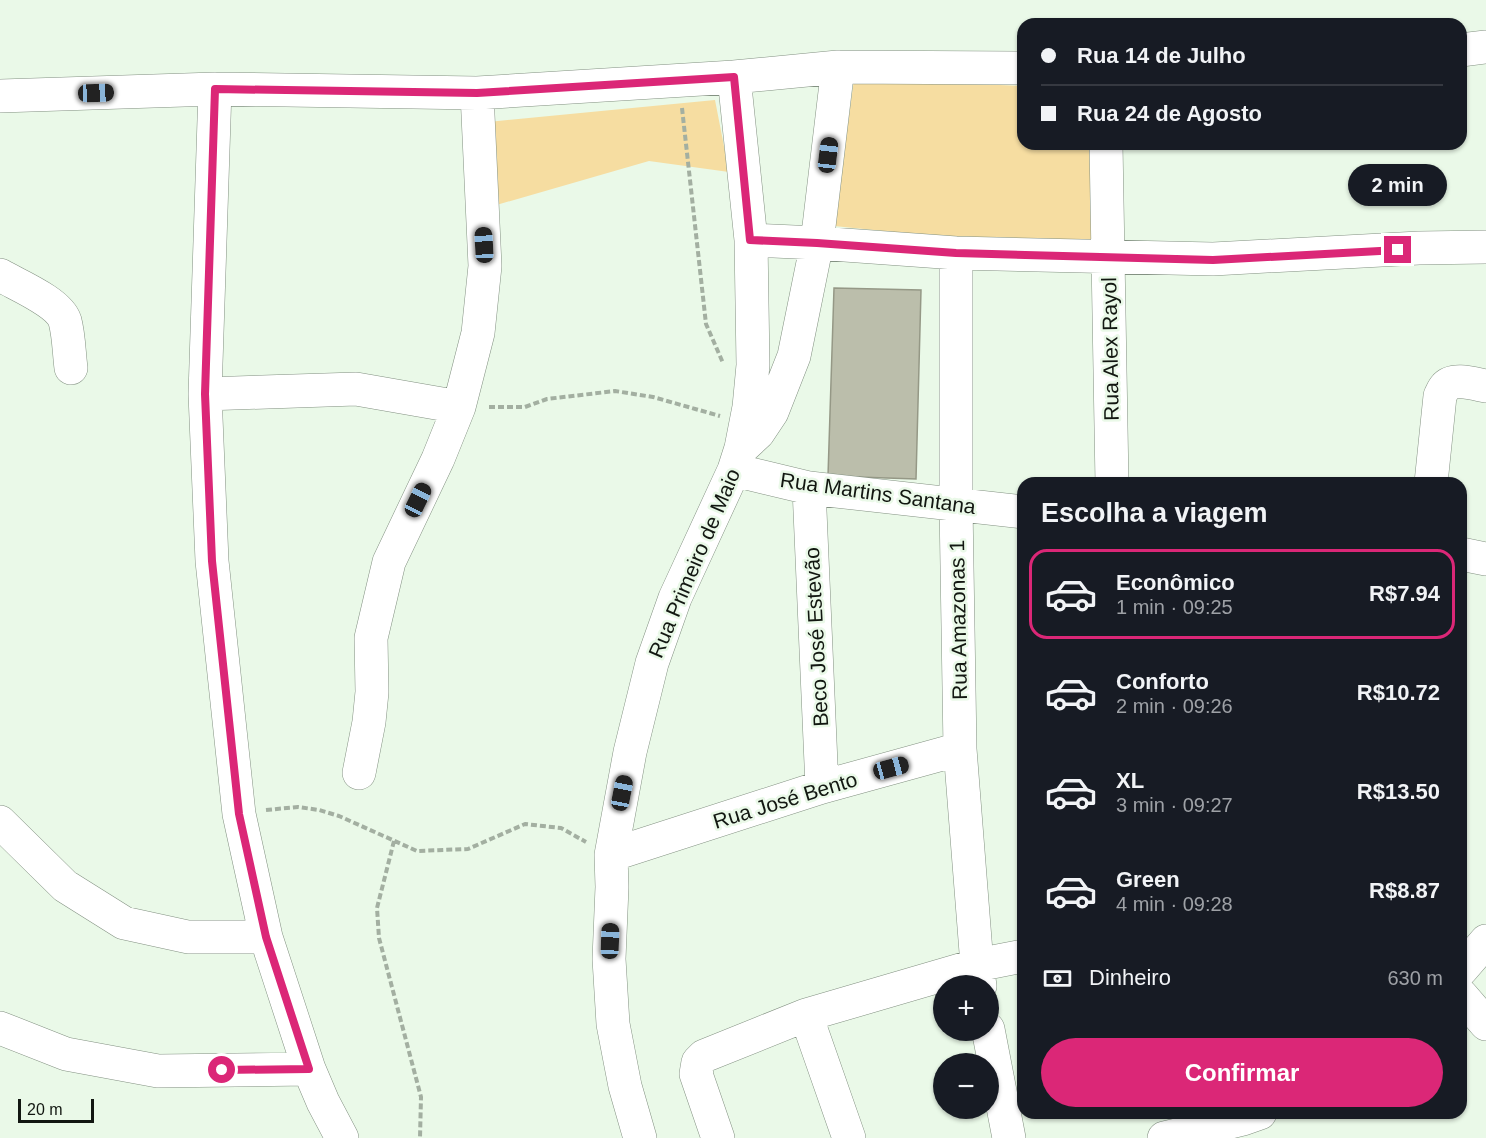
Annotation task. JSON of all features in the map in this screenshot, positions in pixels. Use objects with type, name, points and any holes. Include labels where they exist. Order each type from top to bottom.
[{"type":"street","points":[[1467,49],[1486,47]]},
{"type":"street","points":[[0,96],[215,89],[477,93],[838,68],[1017,68]]},
{"type":"street","name":"Rua Primeiro de Maio","points":[[740,447],[758,433],[772,412],[794,356],[817,243],[838,68]]},
{"type":"street","name":"Rua Primeiro de Maio","points":[[640,1138],[625,1086],[613,1024],[609,959],[611,855],[630,752],[652,663],[675,598],[740,447],[753,365],[750,240],[734,77]]},
{"type":"street","points":[[215,89],[205,394],[212,561],[239,814],[266,937],[309,1069],[342,1138]]},
{"type":"street","points":[[358,773],[372,692],[371,638],[388,562],[438,459],[459,407],[478,333],[485,266],[477,93]]},
{"type":"street","name":"Rua Alex Rayol","points":[[1106,150],[1112,477]]},
{"type":"street","points":[[750,240],[956,253],[1213,260],[1419,248],[1486,247]]},
{"type":"street","name":"Rua Amazonas 1","points":[[956,253],[956,505],[960,749],[978,975]]},
{"type":"street","points":[[0,275],[47,301],[65,319],[71,369]]},
{"type":"street","points":[[1432,477],[1440,396],[1444,387],[1455,382],[1486,386]]},
{"type":"street","points":[[205,394],[356,389],[459,407]]},
{"type":"street","name":"Rua Martins Santana","points":[[740,447],[809,488],[1017,511]]},
{"type":"street","name":"Beco José Estevão","points":[[809,488],[822,787]]},
{"type":"street","points":[[1467,555],[1486,559]]},
{"type":"street","name":"Rua José Bento","points":[[611,855],[822,787],[960,749]]},
{"type":"street","points":[[0,822],[65,886],[124,923],[188,937],[266,937]]},
{"type":"street","points":[[1467,963],[1486,941]]},
{"type":"street","points":[[978,975],[1017,959]]},
{"type":"street","points":[[718,1138],[696,1074],[698,1062],[704,1056],[806,1015],[933,985]]},
{"type":"street","points":[[1467,1002],[1486,1024]]},
{"type":"street","points":[[806,1015],[849,1138]]},
{"type":"street","points":[[0,1028],[66,1054],[158,1071],[309,1069]]},
{"type":"street","points":[[990,1041],[1009,1138]]},
{"type":"street","points":[[315,1138],[323,1102]]},
{"type":"street","points":[[1183,1136],[1243,1119]]},
{"type":"path","points":[[459,407],[525,407],[548,399],[615,391],[653,397],[740,447]]},
{"type":"path","points":[[239,814],[298,807],[308,808],[339,816],[417,851],[468,849],[525,824],[561,828],[611,855]]},
{"type":"path","points":[[394,841],[377,908],[379,938],[421,1097],[420,1138]]},
{"type":"shaded area","points":[[854,79],[1017,86],[1017,150],[1092,150],[1094,252],[834,226]]},
{"type":"shaded area","points":[[715,100],[729,172],[649,161],[493,206],[488,122]]},
{"type":"building","points":[[834,288],[921,290],[916,479],[828,476]]},
{"type":"route","points":[[222,1070],[309,1069],[266,937],[239,814],[212,561],[205,394],[215,89],[477,93],[734,77],[750,240],[956,253],[1213,260],[1398,250]]}]
